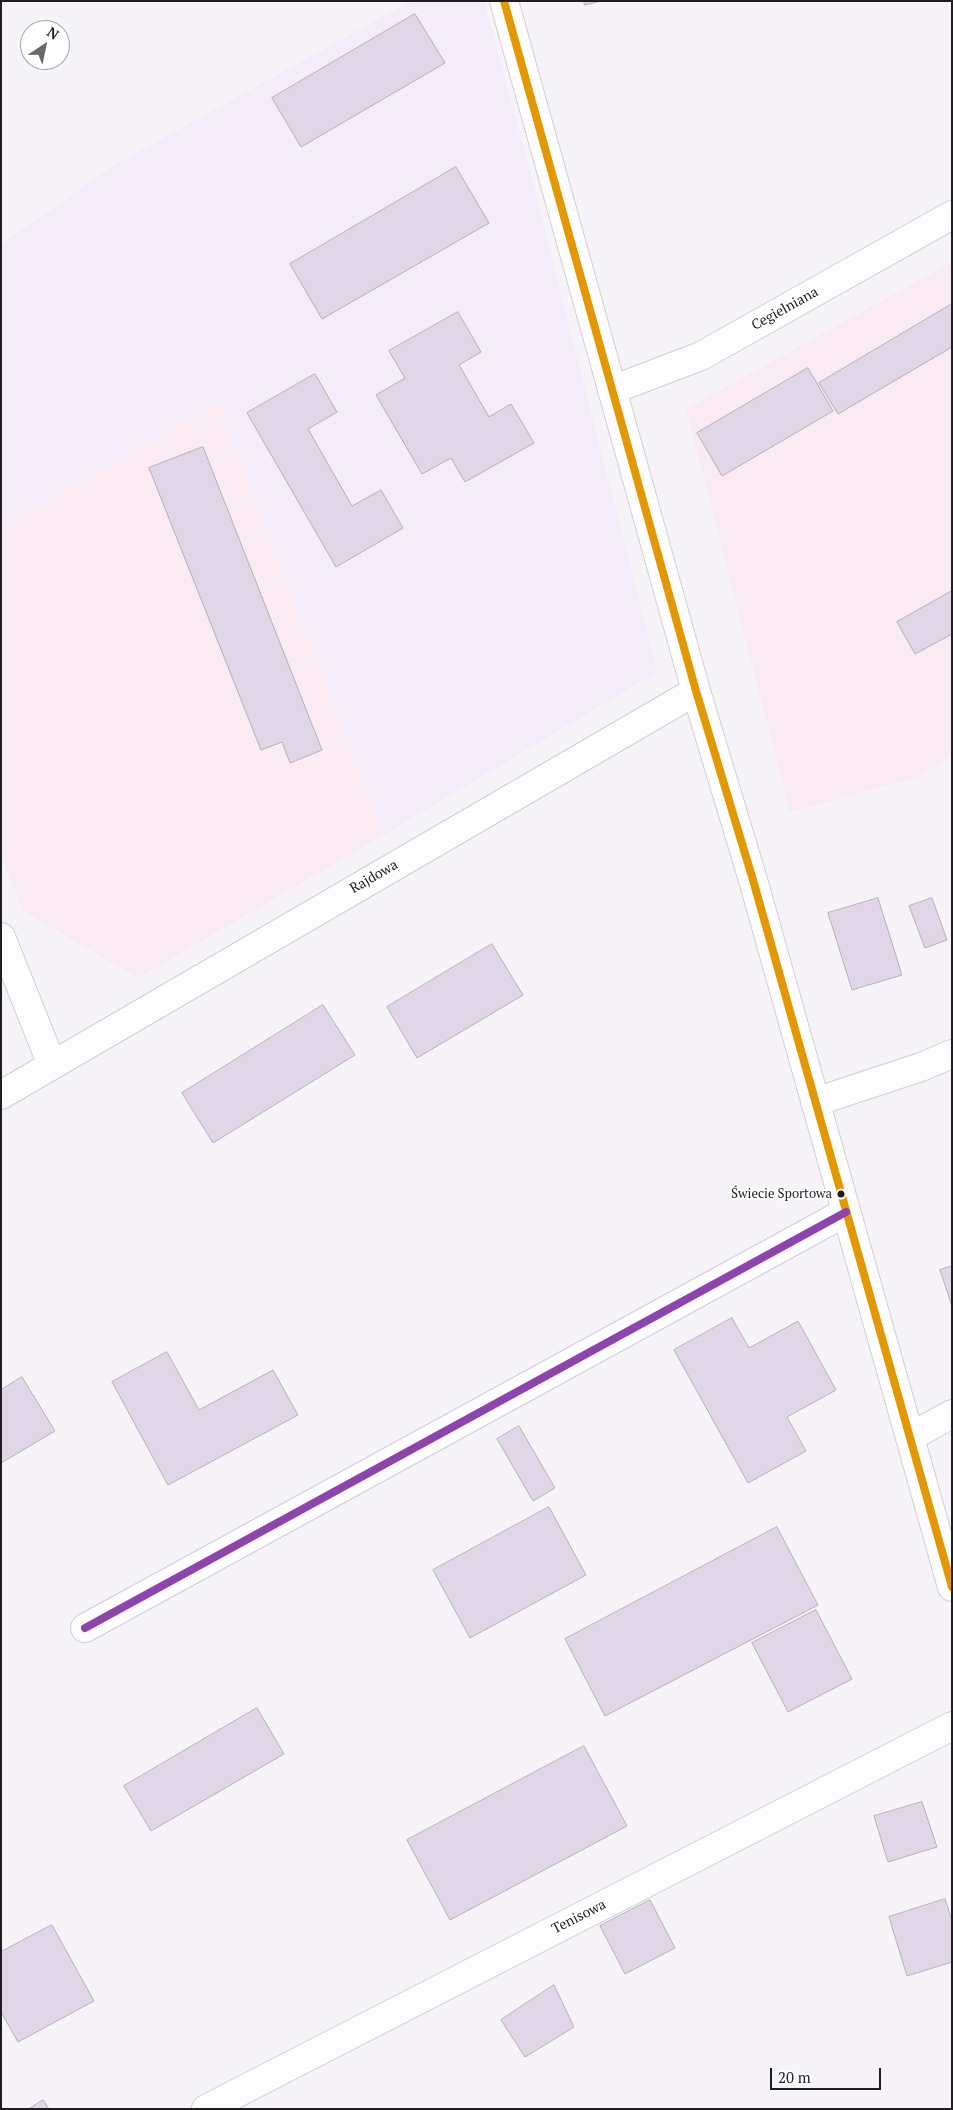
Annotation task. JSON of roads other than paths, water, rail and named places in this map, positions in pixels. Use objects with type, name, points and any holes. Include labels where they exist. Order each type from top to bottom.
[{"type":"street","points":[[504,1],[696,691],[753,880],[952,1587]]},
{"type":"street","name":"Cegielniana","points":[[612,390],[701,356],[952,215]]},
{"type":"street","name":"Rajdowa","points":[[1,1095],[696,691]]},
{"type":"street","points":[[1,937],[52,1065]]},
{"type":"street","points":[[814,1102],[921,1067],[952,1054]]},
{"type":"street","points":[[85,1628],[846,1212]]},
{"type":"street","points":[[910,1437],[952,1414]]},
{"type":"street","name":"Tenisowa","points":[[206,2109],[952,1726]]},
{"type":"place","name":"Świecie Sportowa","points":[[841,1194]]}]
